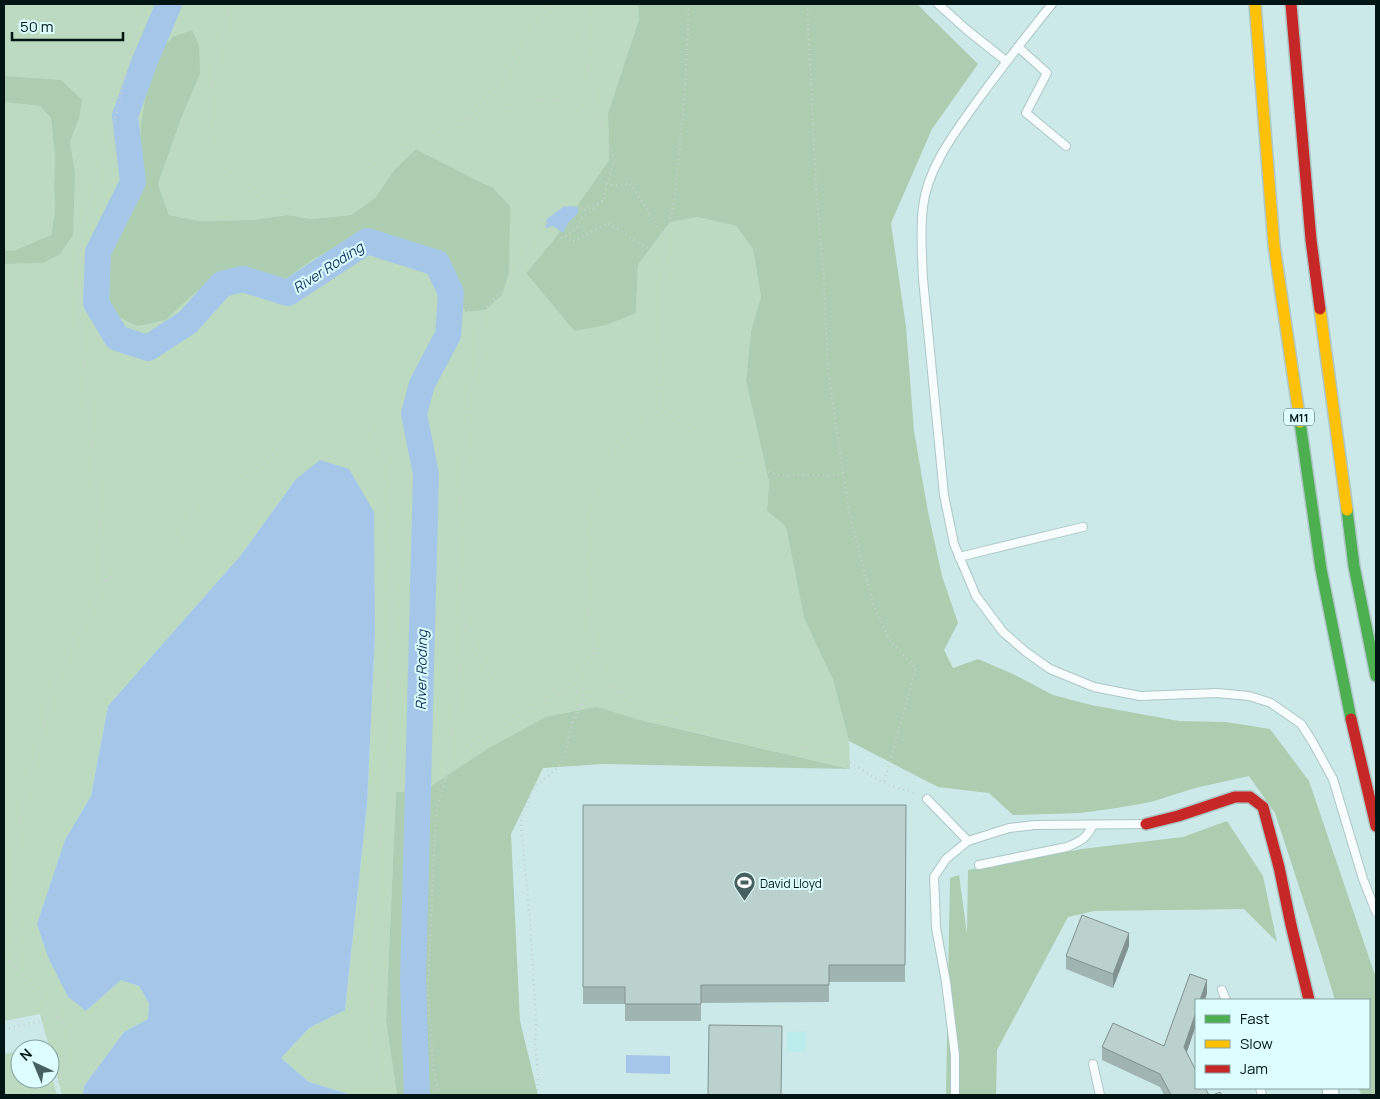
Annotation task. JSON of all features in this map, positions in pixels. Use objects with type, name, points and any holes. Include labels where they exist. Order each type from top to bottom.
[{"type":"main road","name":"M11","points":[[1254,4],[1274,245],[1321,569],[1354,737],[1376,826]]},
{"type":"main road","points":[[1291,4],[1312,250],[1354,566],[1376,676]]},
{"type":"main road","points":[[1146,824],[1178,816],[1235,797],[1250,797],[1263,807],[1279,867],[1309,999]]},
{"type":"lane","points":[[938,4],[1006,61]]},
{"type":"lane","points":[[1052,4],[1006,61],[956,132],[932,174],[923,206],[923,279],[944,495],[954,544],[976,596],[1003,632],[1050,669],[1094,687],[1140,696],[1217,692],[1249,696],[1272,703],[1301,724],[1333,779],[1363,879],[1376,912]]},
{"type":"lane","points":[[1018,47],[1048,73],[1026,113],[1066,146]]},
{"type":"lane","points":[[959,557],[1083,526]]},
{"type":"lane","points":[[927,799],[968,840]]},
{"type":"lane","points":[[955,1095],[955,1055],[946,982],[936,928],[934,877],[946,859],[968,840],[1009,828],[1035,825],[1146,824]]},
{"type":"lane","points":[[979,865],[1067,847],[1081,842],[1088,835],[1093,825]]},
{"type":"lane","points":[[1222,990],[1226,999]]},
{"type":"lane","points":[[1093,1064],[1100,1095]]},
{"type":"path","points":[[16,968],[14,853],[22,807],[58,673],[104,581],[97,490],[75,274],[87,210],[111,133],[144,4]]},
{"type":"path","points":[[230,4],[212,80],[208,136],[213,158],[231,178],[269,199],[332,184],[387,156],[485,113],[532,101],[571,100],[602,125]]},
{"type":"path","points":[[464,122],[490,96],[552,4]]},
{"type":"path","points":[[543,220],[562,238],[576,229],[582,218],[604,200],[606,184],[615,160],[597,111],[584,48],[585,4]]},
{"type":"path","points":[[689,4],[685,91],[674,203],[666,238],[664,259],[661,409],[613,451],[585,507],[585,596],[597,662],[612,686],[650,712],[724,732],[806,748],[849,762],[884,783],[927,799]]},
{"type":"path","points":[[807,4],[828,371],[849,512],[873,604],[890,641],[916,668],[884,783]]},
{"type":"path","points":[[606,184],[621,185],[630,183],[666,238]]},
{"type":"path","points":[[547,701],[522,695],[489,673],[472,642],[465,620],[457,559],[460,498],[467,426],[467,398],[480,361],[479,334],[482,312],[514,278],[524,260],[532,238],[540,230],[543,220],[563,206],[579,205],[583,211],[604,200]]},
{"type":"path","points":[[566,236],[572,242],[608,223],[664,259]]},
{"type":"path","points":[[661,409],[738,460],[777,475],[843,475]]},
{"type":"path","points":[[104,581],[173,547],[201,498],[246,477],[279,449],[368,423],[391,468],[392,625],[376,891],[371,1015],[383,1095]]},
{"type":"path","points":[[439,1095],[433,1065],[428,992],[435,828],[445,781],[456,705],[465,620]]},
{"type":"path","points":[[445,781],[464,751],[509,721],[556,696],[581,672],[595,650]]},
{"type":"path","points":[[556,696],[584,689],[612,686]]},
{"type":"path","points":[[538,1095],[535,1043],[536,1023],[530,920],[521,827],[522,812],[528,804],[530,794],[537,784],[558,767],[565,755],[573,718],[582,701],[584,689]]},
{"type":"path","points":[[572,724],[584,704],[596,692],[622,693]]},
{"type":"path","points":[[4,952],[71,1032],[60,1076]]},
{"type":"path","points":[[4,1029],[60,1017]]},
{"type":"shaded area","points":[[563,207],[578,207],[578,213],[568,223],[563,233],[553,226],[545,228],[547,219]]},
{"type":"shaded area","points":[[320,460],[349,469],[374,512],[375,635],[367,805],[345,1010],[309,1028],[281,1058],[309,1082],[352,1095],[83,1095],[84,1086],[124,1032],[148,1019],[149,1003],[139,986],[121,980],[86,1011],[68,997],[48,957],[37,924],[65,840],[91,796],[108,706],[241,555],[296,479]]},
{"type":"shaded area","points":[[806,1031],[805,1052],[787,1052],[787,1032]]},
{"type":"shaded area","points":[[626,1055],[670,1056],[670,1074],[626,1073]]},
{"type":"green space","points":[[4,4],[638,4],[639,19],[608,113],[609,160],[552,242],[526,273],[574,331],[636,313],[638,265],[670,222],[698,217],[736,226],[753,249],[761,297],[751,331],[746,381],[769,482],[767,511],[786,527],[804,618],[833,680],[849,741],[850,769],[641,720],[432,785],[425,790],[396,792],[386,1021],[397,1095],[352,1095],[309,1082],[281,1058],[309,1028],[345,1010],[367,805],[375,635],[296,479],[241,555],[108,706],[91,796],[65,840],[86,1011],[121,980],[139,986],[149,1003],[148,1019],[124,1032],[84,1086],[83,1095],[62,1095],[60,1088],[60,1039],[47,1039],[40,1014],[4,1021],[4,264],[43,263],[75,172],[70,142],[79,119],[19,78],[4,76]],"holes":[[[200,74],[181,119],[158,184],[169,215],[199,221],[253,220],[288,215],[311,219],[351,215],[375,198],[395,169],[416,149],[492,187],[502,295],[486,310],[465,312],[456,270],[440,257],[375,230],[350,240],[313,259],[287,278],[259,276],[234,271],[217,278],[191,296],[166,320],[109,312],[110,285],[123,217]]]},
{"type":"green space","points":[[638,4],[917,4],[978,64],[932,129],[891,223],[906,327],[914,431],[928,512],[942,576],[958,623],[944,650],[953,668],[978,659],[1013,674],[1053,695],[1091,705],[1179,721],[1226,722],[1270,729],[1309,781],[1376,978],[1376,1095],[1361,1095],[1359,1089],[1370,1089],[1370,999],[1335,999],[1275,813],[1249,776],[1195,788],[1151,802],[1117,808],[1080,813],[1013,815],[989,793],[938,787],[849,741],[833,680],[804,618],[786,527],[767,511],[769,482],[746,381],[751,331],[761,297],[753,249],[736,226],[698,217],[670,222],[638,265],[636,313],[606,325],[574,331],[526,273],[552,242],[609,160],[608,113],[639,19]]},
{"type":"green space","points":[[192,30],[199,45],[200,74],[181,119],[158,184],[169,215],[199,221],[253,220],[288,215],[311,219],[351,215],[375,198],[395,169],[416,149],[492,187],[510,206],[509,273],[502,295],[486,310],[465,312],[457,285],[440,257],[375,230],[350,240],[313,259],[287,278],[259,276],[234,271],[217,278],[191,296],[166,320],[137,326],[109,312],[110,254],[123,217],[139,189],[141,123],[157,52],[173,37]]},
{"type":"green space","points":[[4,76],[61,80],[82,100],[79,119],[70,142],[75,172],[73,235],[60,254],[43,263],[4,264],[4,251],[14,251],[51,235],[55,211],[55,157],[51,118],[40,106],[4,102]]},
{"type":"green space","points":[[4,102],[40,106],[51,118],[55,157],[55,211],[51,235],[14,252],[4,251]]},
{"type":"green space","points":[[597,707],[636,719],[850,769],[603,764],[543,768],[511,834],[520,1021],[538,1095],[397,1095],[386,1021],[396,792],[425,790],[489,748],[546,717]]},
{"type":"green space","points":[[1227,821],[1263,876],[1277,942],[1244,909],[1094,911],[1068,917],[997,1050],[996,1095],[946,1095],[950,878],[959,875],[967,934],[968,870],[1082,849],[1183,837]]},
{"type":"green space","points":[[10,1053],[10,1089],[55,1089],[57,1095],[4,1095],[4,1054]]},
{"type":"building","name":"David Lloyd","points":[[583,805],[906,805],[905,965],[829,965],[829,985],[701,985],[701,1004],[625,1004],[625,987],[583,987]]},
{"type":"building","points":[[1082,915],[1129,933],[1113,974],[1066,956]]},
{"type":"building","points":[[1190,974],[1207,980],[1200,999],[1195,999],[1195,1015],[1184,1047],[1195,1069],[1195,1089],[1206,1089],[1209,1095],[1171,1095],[1160,1074],[1102,1047],[1113,1023],[1164,1046]]},
{"type":"building","points":[[709,1025],[782,1026],[781,1095],[708,1095]]},
{"type":"waterway","name":"River Roding","points":[[169,4],[144,63],[125,116],[133,182],[98,252],[96,303],[117,338],[148,348],[188,322],[222,284],[243,279],[288,293],[367,241],[437,263],[451,293],[448,335],[422,384],[414,414],[426,474],[413,982],[417,1095]]},
{"type":"traffic: fast","points":[[1300,422],[1321,569],[1351,719]]},
{"type":"traffic: fast","points":[[1347,510],[1354,566],[1376,676]]},
{"type":"traffic: slow","points":[[1255,4],[1274,245],[1300,422]]},
{"type":"traffic: slow","points":[[1320,309],[1347,510]]},
{"type":"traffic: jam","points":[[1291,4],[1311,240],[1320,309]]},
{"type":"traffic: jam","points":[[1351,719],[1376,826]]},
{"type":"traffic: jam","points":[[1146,824],[1178,816],[1235,797],[1250,797],[1263,807],[1279,867],[1309,999]]},
{"type":"place","name":"David Lloyd","points":[[744,902]]}]
